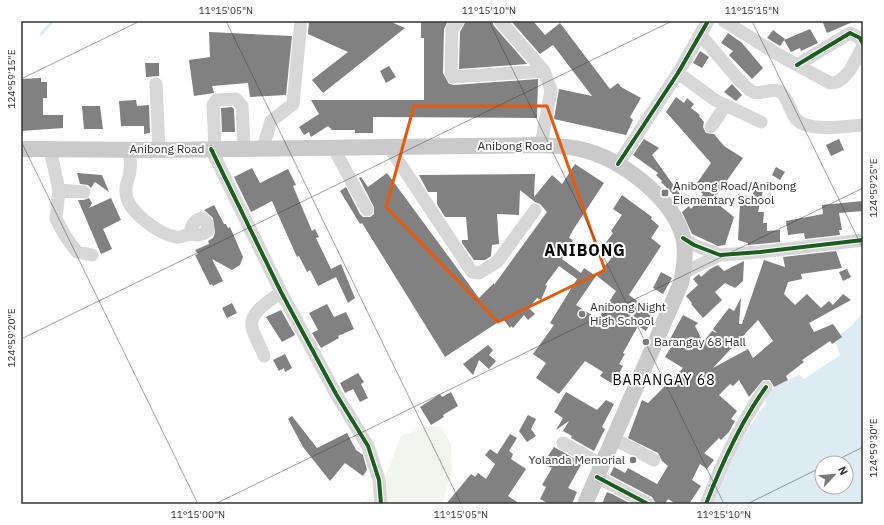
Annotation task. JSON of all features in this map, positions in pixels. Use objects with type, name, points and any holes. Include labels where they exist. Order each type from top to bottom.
[{"type":"main road","name":"Anibong Road","points":[[21,149],[159,150],[541,145],[582,149],[618,164],[645,182],[664,204],[677,223],[683,238],[683,273],[681,283],[585,504]]},
{"type":"street","points":[[263,148],[271,121],[294,104],[301,21]]},
{"type":"street","points":[[458,21],[452,29],[451,74],[453,77],[544,71]]},
{"type":"street","points":[[500,21],[544,71],[551,90],[541,145]]},
{"type":"street","points":[[618,164],[678,73],[708,21]]},
{"type":"street","points":[[724,21],[797,65],[830,83],[840,82],[863,45],[860,38],[850,33],[797,65]]},
{"type":"street","points":[[700,34],[748,88],[760,93],[773,90],[781,92],[795,117],[806,126],[823,128],[863,125]]},
{"type":"street","points":[[678,73],[725,106],[762,122]]},
{"type":"street","points":[[156,84],[159,150]]},
{"type":"street","points":[[244,148],[242,106],[236,99],[216,100],[214,105],[213,149],[281,292],[336,394],[368,446],[379,480],[381,504]]},
{"type":"street","points":[[711,127],[725,106]]},
{"type":"street","points":[[333,147],[367,210]]},
{"type":"street","points":[[389,147],[472,272],[479,273],[497,262],[535,210]]},
{"type":"street","points":[[50,149],[59,190],[55,214],[58,224],[77,252],[92,255]]},
{"type":"street","points":[[129,149],[130,171],[125,192],[133,207],[145,221],[162,232],[178,237],[190,234]]},
{"type":"street","points":[[59,190],[84,192]]},
{"type":"street","points":[[683,238],[694,245],[720,255]]},
{"type":"street","points":[[683,273],[720,255],[863,240]]},
{"type":"street","points":[[264,356],[252,327],[252,320],[265,305],[281,292]]},
{"type":"street","points":[[706,504],[725,455],[754,404],[766,387]]},
{"type":"street","points":[[614,439],[654,460]]},
{"type":"street","points":[[563,443],[648,504]]},
{"type":"highlighted area","points":[[414,106],[547,106],[605,270],[498,322],[386,207]]},
{"type":"shaded area","points":[[863,313],[863,504],[710,504],[735,452],[749,428],[766,404],[765,395],[779,384],[799,375],[804,379],[840,355],[834,339],[851,326]]},
{"type":"shaded area","points":[[428,426],[441,427],[451,444],[452,471],[442,504],[363,504],[382,486],[401,436]]},
{"type":"building","points":[[309,21],[389,21],[405,28],[323,93],[312,80],[348,52],[308,34]]},
{"type":"building","points":[[421,21],[448,21],[444,29],[443,73],[449,84],[454,85],[538,79],[537,118],[373,117],[373,133],[355,133],[355,130],[332,130],[328,126],[311,137],[309,132],[304,135],[299,127],[319,114],[311,100],[424,100],[424,38],[421,38]]},
{"type":"building","points":[[466,21],[492,21],[494,26],[527,64],[459,69],[460,32]]},
{"type":"building","points":[[511,21],[533,21],[545,35],[560,23],[610,89],[618,83],[621,87],[641,98],[630,117],[633,120],[626,135],[554,119],[559,89],[592,96],[553,45],[540,54]]},
{"type":"building","points":[[828,21],[855,21],[827,33],[823,23]]},
{"type":"building","points":[[810,29],[818,43],[801,51],[800,48],[791,52],[784,40]]},
{"type":"building","points":[[773,30],[785,39],[780,46],[767,38]]},
{"type":"building","points":[[209,32],[292,36],[286,95],[250,97],[248,83],[212,86],[214,93],[194,96],[189,60],[210,57]]},
{"type":"building","points":[[728,33],[742,43],[763,68],[752,79],[729,55],[733,51],[721,43]]},
{"type":"building","points":[[700,51],[709,57],[702,68],[693,63]]},
{"type":"building","points":[[145,63],[159,63],[159,76],[146,77]]},
{"type":"building","points":[[389,66],[396,77],[386,83],[380,71]]},
{"type":"building","points":[[41,78],[41,82],[47,82],[47,98],[43,98],[43,115],[63,115],[63,128],[21,131],[21,79]]},
{"type":"building","points":[[732,84],[742,95],[736,101],[724,92]]},
{"type":"building","points":[[676,97],[684,103],[687,98],[694,104],[691,108],[700,115],[699,116],[704,122],[703,127],[706,133],[714,134],[724,146],[743,158],[713,200],[734,217],[725,245],[718,246],[692,234],[682,212],[689,206],[691,209],[703,194],[694,187],[711,163],[666,112]]},
{"type":"building","points":[[136,100],[137,106],[149,105],[150,133],[144,134],[144,126],[121,126],[119,101]]},
{"type":"building","points":[[82,106],[100,106],[103,129],[84,129]]},
{"type":"building","points":[[232,107],[234,109],[235,132],[222,132],[221,108]]},
{"type":"building","points":[[644,139],[659,148],[652,155],[682,197],[679,200],[661,182],[662,181],[656,175],[658,173],[633,155]]},
{"type":"building","points":[[839,139],[844,150],[831,156],[826,145]]},
{"type":"building","points":[[575,164],[604,183],[573,230],[569,238],[573,240],[562,259],[581,273],[584,268],[596,276],[576,305],[598,319],[616,291],[597,276],[613,256],[602,248],[613,233],[611,231],[622,215],[613,209],[622,195],[652,217],[651,219],[659,226],[651,238],[661,246],[629,295],[655,314],[646,331],[638,326],[623,353],[625,354],[619,364],[623,366],[613,384],[600,376],[603,372],[585,361],[559,394],[536,378],[546,363],[533,354],[554,325],[550,323],[577,279],[559,266],[545,285],[547,286],[541,300],[537,298],[529,308],[535,314],[528,320],[524,315],[513,328],[511,326],[510,328],[503,319],[445,357],[362,223],[360,224],[340,191],[346,187],[360,214],[363,217],[370,217],[374,214],[374,207],[359,178],[361,177],[368,187],[387,173],[479,298],[494,283],[494,285],[547,212],[540,204],[535,202],[520,190],[519,215],[497,214],[499,244],[492,245],[491,256],[485,260],[474,260],[462,243],[462,240],[468,240],[466,217],[445,217],[437,204],[437,192],[428,192],[419,175],[535,174],[534,197],[552,175],[562,184]]},
{"type":"building","points":[[776,167],[785,172],[780,180],[772,175]]},
{"type":"building","points":[[252,168],[260,183],[288,169],[296,185],[293,186],[312,231],[315,229],[319,237],[316,238],[331,269],[341,264],[355,298],[348,303],[336,277],[318,286],[310,270],[307,272],[299,256],[297,257],[272,201],[251,212],[234,177]]},
{"type":"building","points":[[77,173],[102,175],[109,192],[95,182],[91,188],[88,185],[80,184]]},
{"type":"building","points":[[756,184],[764,187],[758,212],[764,212],[763,223],[767,223],[767,231],[780,230],[780,242],[748,245],[748,243],[738,240],[740,203],[737,203],[738,194],[752,197]]},
{"type":"building","points":[[89,198],[92,203],[89,208],[111,198],[121,220],[103,229],[112,249],[101,254],[78,200]]},
{"type":"building","points":[[863,201],[863,211],[839,213],[842,230],[839,230],[840,235],[805,239],[804,233],[788,235],[786,221],[823,214],[822,205]]},
{"type":"building","points":[[214,205],[224,224],[226,224],[228,228],[230,227],[243,257],[240,265],[232,270],[212,259],[223,281],[213,286],[212,284],[210,285],[195,255],[198,254],[195,250],[209,244],[208,241],[213,238],[215,233],[213,218],[204,210]]},
{"type":"building","points":[[836,251],[842,268],[801,274],[802,279],[788,282],[784,294],[795,305],[807,294],[821,308],[829,301],[833,305],[843,294],[851,300],[809,323],[814,332],[833,324],[842,337],[832,344],[830,341],[802,360],[804,362],[786,376],[788,380],[774,387],[770,380],[763,380],[749,397],[739,380],[733,386],[730,384],[719,395],[737,411],[731,419],[735,421],[729,432],[721,440],[719,438],[704,453],[714,460],[707,469],[700,464],[692,480],[701,486],[689,504],[676,504],[668,499],[665,504],[656,504],[652,497],[610,475],[614,467],[625,473],[628,468],[657,484],[668,466],[662,461],[658,453],[628,438],[642,400],[648,403],[683,368],[665,357],[674,342],[670,339],[683,315],[698,323],[695,326],[703,342],[712,331],[717,333],[713,329],[729,308],[734,311],[741,298],[739,324],[742,324],[764,260],[785,267],[783,257]],"holes":[[[758,320],[773,341],[753,358],[748,349],[713,368]]]},
{"type":"building","points":[[744,261],[743,281],[735,288],[725,283],[715,292],[722,300],[703,318],[686,296],[698,285],[693,279],[699,274],[701,277],[710,269],[718,265],[724,271]]},
{"type":"building","points":[[847,269],[851,277],[843,281],[839,272]]},
{"type":"building","points":[[661,272],[672,278],[663,294],[653,288]]},
{"type":"building","points":[[232,303],[237,313],[227,318],[222,308]]},
{"type":"building","points":[[327,304],[334,317],[346,312],[354,329],[338,336],[339,338],[321,348],[312,333],[318,330],[309,313]]},
{"type":"building","points":[[281,310],[295,335],[282,342],[266,317]]},
{"type":"building","points":[[488,345],[493,350],[489,355],[496,361],[489,369],[479,360],[473,375],[463,364]]},
{"type":"building","points":[[285,354],[292,368],[285,372],[284,368],[279,371],[273,360]]},
{"type":"building","points":[[358,373],[364,382],[361,384],[368,398],[360,402],[353,389],[345,393],[340,383]]},
{"type":"building","points":[[451,392],[458,406],[443,415],[444,417],[431,425],[420,407],[440,394],[442,397]]},
{"type":"building","points":[[566,392],[597,410],[606,400],[614,404],[602,427],[605,429],[594,451],[571,438],[572,436],[563,431],[569,421],[556,430],[563,418],[554,412]]},
{"type":"building","points":[[528,415],[536,419],[531,429],[536,436],[527,442],[519,431]]},
{"type":"building","points":[[292,416],[317,448],[347,433],[356,450],[363,455],[367,470],[363,476],[345,463],[330,481],[303,447],[288,419]]},
{"type":"building","points":[[510,434],[517,438],[509,451],[513,454],[511,459],[526,469],[508,496],[520,504],[446,504],[471,474],[475,477],[478,473],[486,479],[495,464],[485,455],[490,449],[497,454]]},
{"type":"building","points":[[554,447],[582,463],[568,488],[577,492],[572,504],[549,504],[540,499],[546,487],[542,485],[552,468],[547,466],[552,458],[548,456]]},
{"type":"building","points":[[607,492],[612,494],[631,504],[602,504]]},
{"type":"waterway","points":[[41,34],[53,21]]},
{"type":"cycle path","points":[[618,164],[678,73],[708,21]]},
{"type":"cycle path","points":[[797,65],[850,33],[860,38],[863,44]]},
{"type":"cycle path","points":[[211,149],[281,292],[336,394],[368,446],[379,480],[381,504]]},
{"type":"cycle path","points":[[683,238],[694,245],[720,255],[863,240]]},
{"type":"cycle path","points":[[706,504],[718,473],[732,444],[766,387]]},
{"type":"cycle path","points":[[597,477],[648,504]]},
{"type":"place","name":"Anibong Road/Anibong Elementary School","points":[[665,193]]},
{"type":"place","name":"Anibong Night High School","points":[[582,314]]},
{"type":"place","name":"Barangay 68 Hall","points":[[646,342]]},
{"type":"place","name":"Yolanda Memorial","points":[[633,460]]},
{"type":"district","name":"ANIBONG","points":[[585,250]]},
{"type":"district","name":"BARANGAY 68","points":[[664,380]]}]
